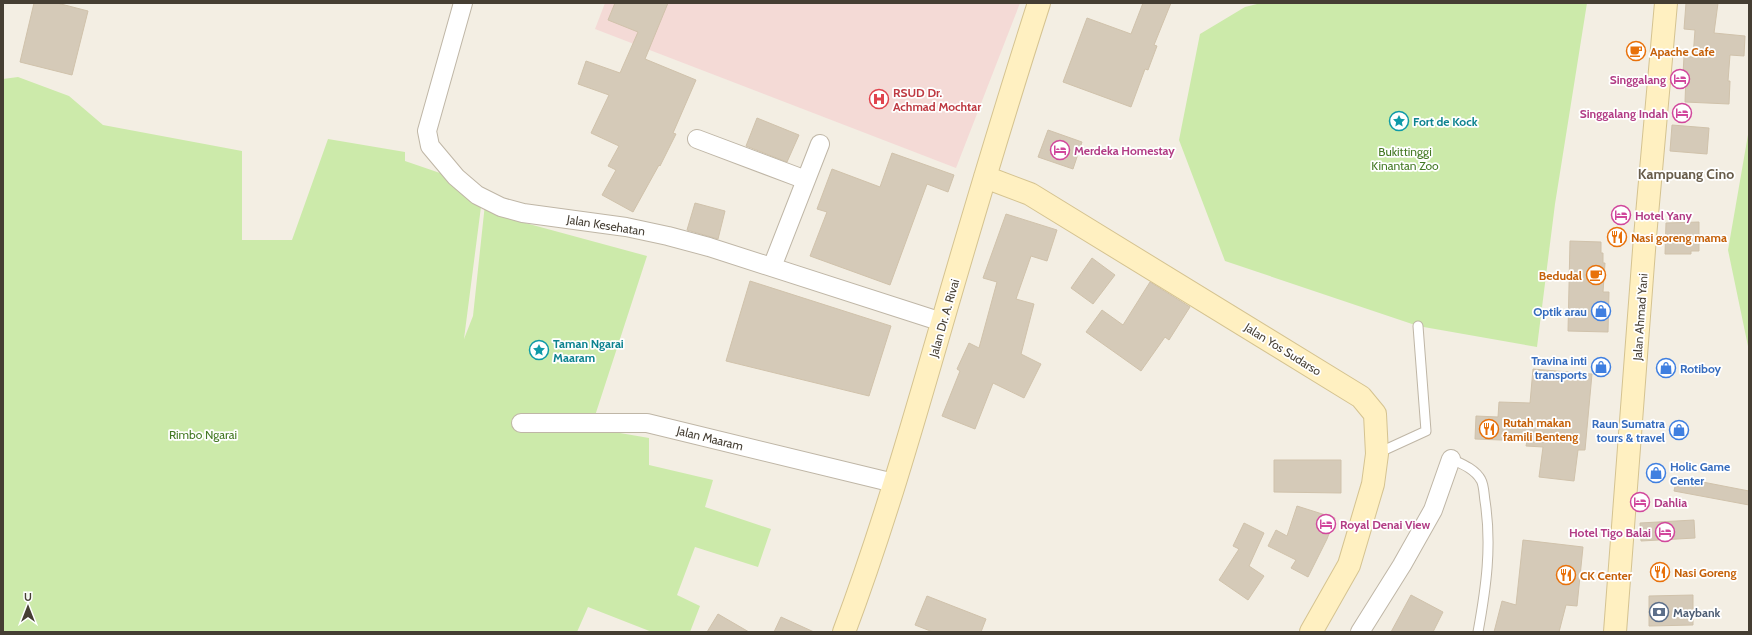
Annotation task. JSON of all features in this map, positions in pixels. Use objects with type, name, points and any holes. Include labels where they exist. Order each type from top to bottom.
[{"type":"main road","name":"Jalan Dr. A. Rivai","points":[[844,632],[866,573],[894,483],[985,176],[1039,3]]},
{"type":"main road","name":"Jalan Ahmad Yani","points":[[1615,632],[1647,214],[1666,3]]},
{"type":"main road","name":"Jalan Yos Sudarso","points":[[985,176],[1030,194],[1361,397],[1375,414],[1377,454],[1373,484],[1349,565],[1311,632]]},
{"type":"street","name":"Jalan Kesehatan","points":[[463,3],[427,131],[430,146],[456,177],[477,195],[501,207],[523,213],[626,227],[709,247],[942,322]]},
{"type":"street","points":[[697,139],[806,180]]},
{"type":"street","points":[[772,267],[820,144]]},
{"type":"street","name":"Jalan Maaram","points":[[521,423],[646,423],[894,483]]},
{"type":"street","points":[[1360,632],[1402,565],[1433,510],[1451,459]]},
{"type":"lane","points":[[1377,454],[1426,431],[1418,326]]},
{"type":"lane","points":[[1451,459],[1472,469],[1481,480],[1487,516],[1489,550],[1487,585],[1478,632]]},
{"type":"shaded area","name":"RSUD Dr. Achmad Mochtar","points":[[605,3],[1020,3],[956,168],[595,29]]},
{"type":"green space","name":"Bukittinggi Kinantan Zoo","points":[[1261,3],[1587,3],[1555,204],[1537,347],[1418,326],[1225,261],[1179,140],[1200,34],[1245,7]]},
{"type":"green space","name":"Rimbo Ngarai","points":[[18,77],[69,96],[103,125],[242,151],[242,240],[292,240],[328,139],[405,152],[405,161],[440,173],[444,157],[482,199],[464,339],[473,316],[485,204],[518,221],[647,256],[591,428],[649,438],[649,465],[713,480],[705,507],[771,529],[758,567],[695,547],[677,595],[700,606],[690,632],[652,632],[588,607],[577,632],[3,632],[3,79]]},
{"type":"green space","points":[[1749,129],[1749,351],[1728,250]]},
{"type":"building","points":[[34,3],[57,3],[88,11],[72,75],[20,62]]},
{"type":"building","points":[[615,3],[668,3],[645,59],[696,80],[673,133],[676,134],[660,166],[659,165],[633,212],[602,195],[616,170],[608,166],[619,146],[591,133],[609,95],[578,84],[586,61],[620,73],[638,32],[608,20]]},
{"type":"building","points":[[1143,3],[1171,3],[1154,45],[1157,46],[1148,70],[1145,69],[1131,107],[1063,82],[1087,18],[1131,34]]},
{"type":"building","points":[[1686,3],[1718,3],[1714,33],[1745,36],[1744,56],[1730,55],[1728,81],[1730,81],[1729,104],[1685,102],[1686,75],[1683,74],[1684,56],[1693,57],[1695,30],[1684,29]]},
{"type":"building","points":[[757,118],[799,135],[787,162],[746,146]]},
{"type":"building","points":[[1672,125],[1709,128],[1707,154],[1670,151]]},
{"type":"building","name":"Merdeka Homestay","points":[[1048,130],[1082,142],[1073,169],[1038,157]]},
{"type":"building","points":[[892,153],[954,175],[948,192],[927,184],[890,285],[810,256],[827,212],[817,209],[832,169],[880,187]]},
{"type":"building","points":[[695,203],[725,211],[718,239],[687,230]]},
{"type":"building","points":[[1006,214],[1057,230],[1047,261],[1031,256],[1016,299],[1034,304],[1021,354],[1041,364],[1024,398],[993,383],[975,429],[942,416],[960,371],[957,369],[969,343],[979,348],[997,282],[983,278]]},
{"type":"building","points":[[1699,222],[1699,251],[1691,251],[1691,254],[1665,254],[1666,223]]},
{"type":"building","points":[[1570,241],[1601,242],[1601,253],[1603,253],[1603,263],[1605,263],[1603,292],[1609,292],[1608,332],[1568,331]]},
{"type":"building","points":[[1092,258],[1115,275],[1093,304],[1071,288]]},
{"type":"building","points":[[750,281],[891,326],[869,396],[726,361]]},
{"type":"building","points":[[1150,282],[1190,307],[1169,340],[1165,337],[1141,371],[1086,332],[1102,310],[1123,325]]},
{"type":"building","points":[[1533,369],[1592,374],[1585,450],[1578,450],[1574,481],[1539,477],[1543,447],[1526,446],[1527,441],[1475,439],[1476,416],[1498,417],[1499,402],[1530,403]]},
{"type":"building","points":[[1274,460],[1341,460],[1341,493],[1274,492]]},
{"type":"building","points":[[1677,477],[1749,491],[1749,505],[1674,491]]},
{"type":"building","points":[[1297,506],[1335,518],[1327,539],[1308,577],[1291,568],[1296,560],[1268,546],[1276,530],[1287,536]]},
{"type":"building","points":[[1694,520],[1695,538],[1641,541],[1640,523]]},
{"type":"building","points":[[1244,523],[1264,533],[1249,566],[1264,576],[1248,600],[1219,580],[1239,549],[1233,546]]},
{"type":"building","points":[[1523,540],[1583,547],[1577,606],[1566,605],[1559,632],[1494,632],[1502,601],[1516,605]]},
{"type":"building","points":[[1411,595],[1443,612],[1433,632],[1391,632]]},
{"type":"building","points":[[1693,595],[1693,625],[1649,626],[1649,596]]},
{"type":"building","points":[[927,596],[986,619],[981,632],[933,632],[915,625]]},
{"type":"building","points":[[718,614],[749,632],[707,632]]},
{"type":"building","points":[[781,617],[814,632],[774,632]]},
{"type":"place","name":"Apache Cafe","points":[[1636,51]]},
{"type":"place","name":"Singgalang","points":[[1680,79]]},
{"type":"place","name":"RSUD Dr. Achmad Mochtar","points":[[879,99]]},
{"type":"place","name":"Singgalang Indah","points":[[1682,113]]},
{"type":"place","name":"Fort de Kock","points":[[1399,121]]},
{"type":"place","name":"Merdeka Homestay","points":[[1060,150]]},
{"type":"place","name":"Hotel Yany","points":[[1621,215]]},
{"type":"place","name":"Nasi goreng mama","points":[[1617,237]]},
{"type":"place","name":"Bedudal","points":[[1596,275]]},
{"type":"place","name":"Optik arau","points":[[1601,311]]},
{"type":"place","name":"Taman Ngarai Maaram","points":[[539,350]]},
{"type":"place","name":"Travina inti transports","points":[[1601,367]]},
{"type":"place","name":"Rotiboy","points":[[1666,368]]},
{"type":"place","name":"Rutah makan famili Benteng","points":[[1489,429]]},
{"type":"place","name":"Raun Sumatra tours & travel","points":[[1679,430]]},
{"type":"place","name":"Holic Game Center","points":[[1656,473]]},
{"type":"place","name":"Dahlia","points":[[1640,502]]},
{"type":"place","name":"Royal Denai View","points":[[1326,524]]},
{"type":"place","name":"Hotel Tigo Balai","points":[[1665,532]]},
{"type":"place","name":"Nasi Goreng","points":[[1660,572]]},
{"type":"place","name":"CK Center","points":[[1566,575]]},
{"type":"place","name":"Maybank","points":[[1659,612]]},
{"type":"district","name":"Kampuang Cino","points":[[1686,174]]}]
